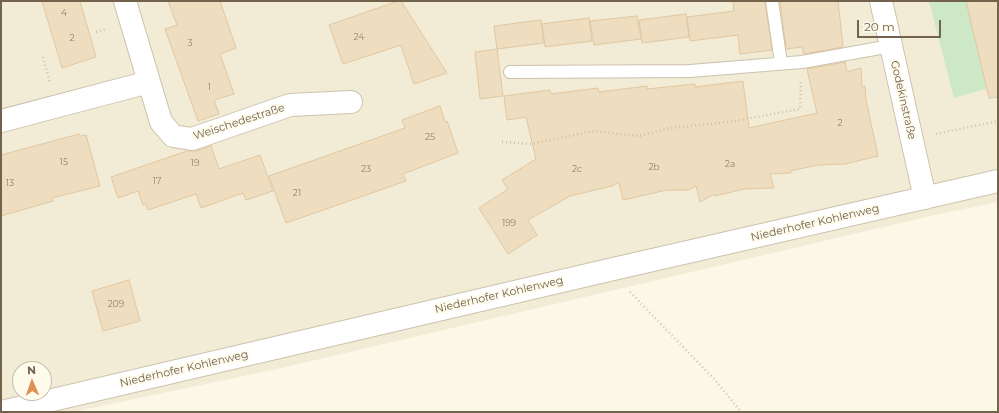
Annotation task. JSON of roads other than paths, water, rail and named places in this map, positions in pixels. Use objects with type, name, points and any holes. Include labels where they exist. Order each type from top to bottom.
[{"type":"street","name":"Weischedestraße","points":[[125,1],[161,122],[173,136],[192,139],[290,105],[351,102]]},
{"type":"street","name":"Godekinstraße","points":[[881,1],[926,198]]},
{"type":"street","points":[[1,122],[149,82]]},
{"type":"street","name":"Niederhofer Kohlenweg","points":[[1,412],[998,181]]},
{"type":"lane","points":[[772,1],[780,63]]},
{"type":"lane","points":[[510,72],[690,71],[802,62],[891,46]]}]
